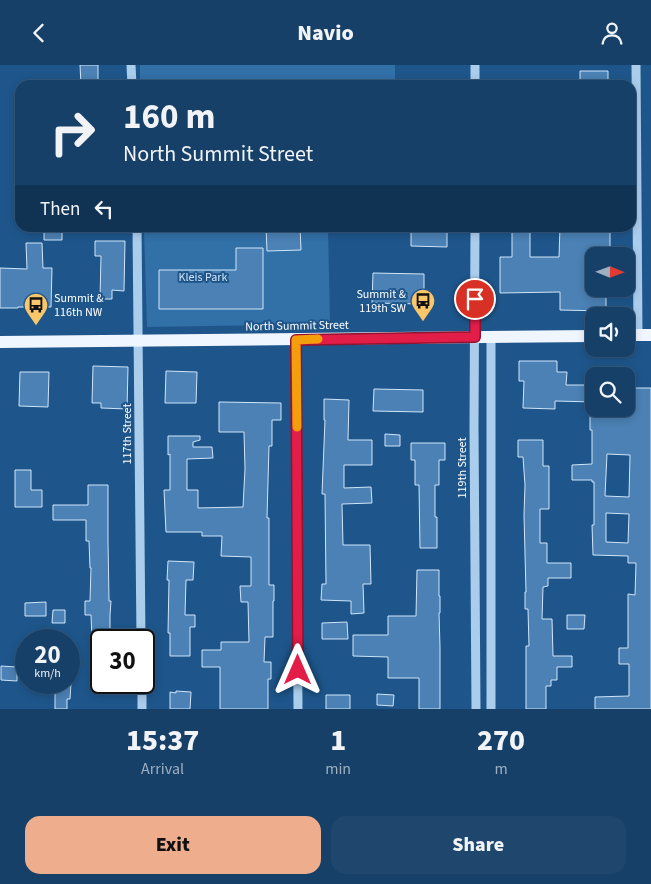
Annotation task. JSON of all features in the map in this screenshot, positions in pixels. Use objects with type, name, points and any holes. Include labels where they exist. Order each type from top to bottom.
[{"type":"main road","name":"North Summit Street","points":[[0,342],[585,335]]},
{"type":"street","points":[[131,65],[132,80]]},
{"type":"street","points":[[475,65],[475,80]]},
{"type":"street","points":[[636,65],[639,335]]},
{"type":"street","name":"117th Street","points":[[137,232],[141,629]]},
{"type":"street","name":"119th Street","points":[[475,232],[476,709]]},
{"type":"street","points":[[491,337],[491,709]]},
{"type":"street","points":[[296,340],[298,709]]},
{"type":"street","points":[[142,694],[142,709]]},
{"type":"green space","points":[[140,65],[395,65],[395,80],[140,80]]},
{"type":"green space","name":"Kleis Park","points":[[144,232],[328,232],[330,324],[147,327]]},
{"type":"building","points":[[80,65],[98,65],[98,80],[81,80]]},
{"type":"building","points":[[580,71],[608,71],[608,80],[580,80]]},
{"type":"building","points":[[44,232],[62,232],[62,240],[44,240]]},
{"type":"building","points":[[266,232],[300,232],[301,250],[267,251]]},
{"type":"building","points":[[411,232],[447,232],[447,247],[411,246]]},
{"type":"building","points":[[512,232],[530,232],[530,257],[559,257],[560,232],[610,232],[610,247],[585,247],[585,297],[606,297],[606,307],[585,307],[585,311],[560,310],[560,292],[500,293],[500,257],[512,257]]},
{"type":"building","points":[[95,241],[125,241],[124,291],[112,290],[112,299],[100,299],[101,256],[95,256]]},
{"type":"building","points":[[26,243],[42,243],[43,268],[52,268],[51,307],[0,308],[0,268],[27,269]]},
{"type":"building","points":[[236,248],[263,248],[263,309],[159,309],[159,270],[236,270]]},
{"type":"building","points":[[373,273],[424,274],[424,304],[372,303]]},
{"type":"building","points":[[519,361],[557,361],[557,372],[567,372],[566,385],[585,385],[585,402],[555,401],[555,409],[523,408],[524,381],[519,381]]},
{"type":"building","points":[[93,366],[128,367],[127,409],[101,408],[101,403],[92,403]]},
{"type":"building","points":[[166,371],[197,372],[196,403],[165,403]]},
{"type":"building","points":[[20,372],[49,372],[48,407],[19,406]]},
{"type":"building","points":[[635,388],[651,388],[651,709],[595,709],[595,697],[629,696],[629,664],[619,664],[619,648],[628,648],[628,594],[635,595],[636,563],[628,563],[628,556],[593,555],[594,482],[592,480],[572,480],[572,465],[592,464],[592,430],[590,430],[590,417],[635,417]],"holes":[[[607,454],[630,455],[629,497],[605,496]],[[606,513],[629,514],[628,543],[606,542]]]},
{"type":"building","points":[[374,389],[423,390],[423,412],[373,411]]},
{"type":"building","points":[[324,399],[349,400],[348,440],[372,440],[372,465],[344,465],[344,488],[371,487],[372,503],[342,504],[343,545],[370,545],[371,584],[363,584],[364,613],[351,614],[351,601],[321,600],[322,584],[326,584],[325,494],[322,494]]},
{"type":"building","points":[[219,402],[281,403],[281,420],[272,420],[272,446],[269,446],[267,518],[269,518],[269,585],[274,585],[274,601],[273,637],[265,637],[264,662],[271,662],[271,679],[268,679],[268,709],[220,709],[220,667],[202,667],[202,650],[221,650],[221,642],[249,642],[248,602],[241,602],[240,586],[251,586],[251,557],[221,556],[222,536],[202,536],[202,532],[166,532],[164,490],[170,490],[168,436],[200,436],[200,440],[193,442],[193,447],[212,447],[213,458],[187,459],[187,490],[198,490],[198,508],[243,507],[244,432],[219,432]]},
{"type":"building","points":[[385,434],[400,435],[400,446],[385,446]]},
{"type":"building","points":[[518,440],[543,440],[543,466],[549,466],[549,509],[540,509],[540,543],[547,543],[547,563],[571,563],[571,578],[548,578],[548,586],[543,587],[542,619],[552,619],[553,656],[572,656],[572,667],[557,667],[557,680],[551,680],[551,686],[546,686],[546,709],[526,709],[526,646],[529,646],[528,609],[525,609],[525,485],[523,457],[518,457]]},
{"type":"building","points":[[411,443],[445,443],[445,460],[439,460],[439,485],[435,485],[437,548],[420,548],[419,485],[415,485],[415,460],[411,460]]},
{"type":"building","points":[[15,470],[31,470],[31,490],[42,490],[42,507],[15,507]]},
{"type":"building","points":[[88,485],[108,485],[110,629],[92,629],[91,615],[85,615],[85,601],[90,601],[91,568],[89,541],[86,541],[86,520],[53,520],[53,505],[88,505]]},
{"type":"building","points":[[168,561],[194,562],[193,580],[186,580],[185,615],[195,615],[195,627],[190,627],[190,656],[170,656],[170,633],[168,633]]},
{"type":"building","points":[[417,570],[439,570],[440,709],[419,709],[419,678],[388,678],[388,657],[353,656],[353,635],[388,635],[388,616],[416,616]]},
{"type":"building","points":[[46,602],[46,616],[25,616],[25,603]]},
{"type":"building","points":[[53,610],[65,610],[65,623],[52,623]]},
{"type":"building","points":[[567,615],[585,615],[584,629],[567,629]]},
{"type":"building","points":[[347,622],[348,639],[322,639],[322,623]]},
{"type":"building","points":[[1,666],[15,667],[15,681],[1,680]]},
{"type":"building","points":[[176,691],[191,692],[190,709],[170,709],[170,692],[176,693]]},
{"type":"building","points":[[55,694],[70,694],[70,699],[67,699],[67,709],[55,709]]},
{"type":"building","points":[[377,694],[394,695],[393,706],[377,705]]},
{"type":"building","points":[[326,695],[350,695],[350,709],[326,709]]},
{"type":"slow traffic","points":[[297,427],[296,340],[318,339]]},
{"type":"place","name":"Summit & 119th SW","points":[[423,322]]},
{"type":"place","name":"Summit & 116th NW","points":[[36,326]]},
{"type":"route","points":[[298,670],[296,340],[475,337],[475,299]]}]
